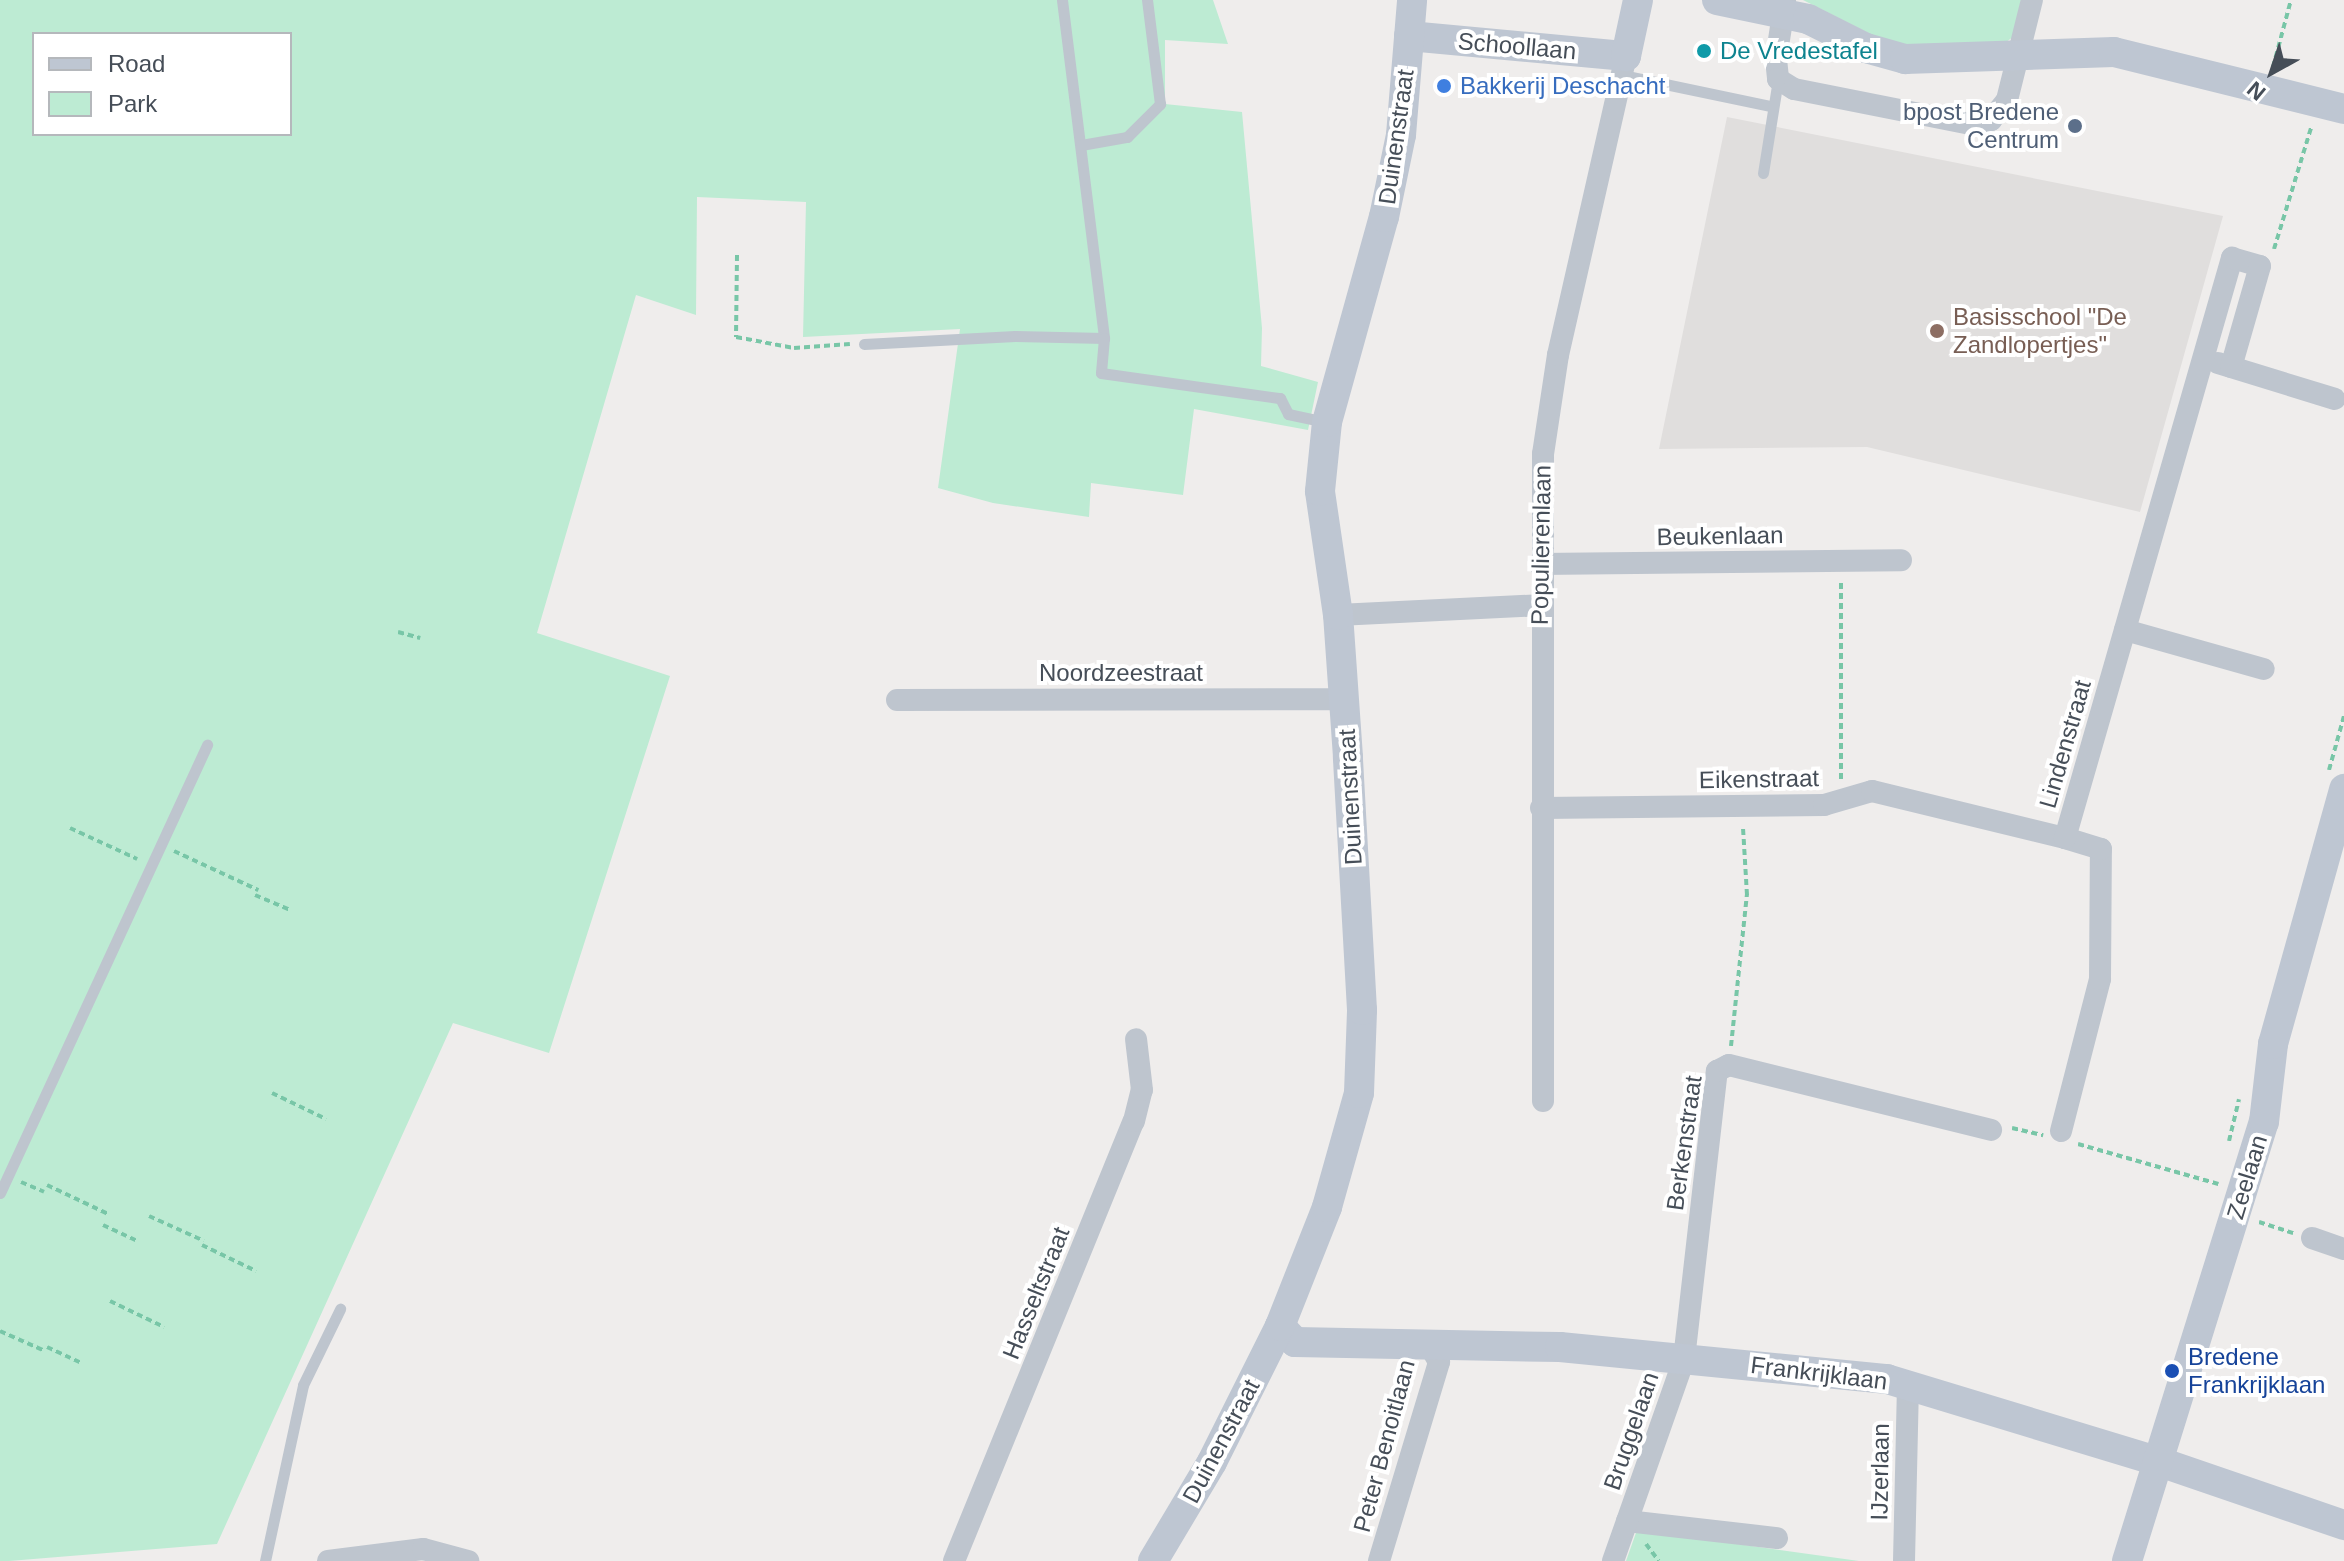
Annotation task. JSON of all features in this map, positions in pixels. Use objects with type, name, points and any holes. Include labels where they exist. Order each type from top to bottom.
[{"type":"street","name":"Duinenstraat","points":[[1153,1561],[1212,1462],[1280,1326],[1327,1207],[1359,1093],[1362,1010],[1345,699],[1338,615],[1320,491],[1327,422],[1384,217],[1401,135],[1412,0]]},
{"type":"street","name":"Populierenlaan","points":[[1543,1101],[1539,564],[1543,454],[1558,355],[1638,0]]},
{"type":"street","points":[[1717,0],[1783,8],[1866,48],[1905,59],[2114,52],[2331,106]]},
{"type":"street","points":[[1783,8],[1778,79],[1794,89],[1975,125],[2001,111],[2019,57],[2032,0]]},
{"type":"street","name":"Schoollaan","points":[[1409,36],[1624,65]]},
{"type":"street","name":"Lindenstraat","points":[[2065,1138],[2100,979],[2101,849],[2065,838],[2232,258],[2260,266]]},
{"type":"street","points":[[2231,367],[2260,266]]},
{"type":"street","points":[[2203,359],[2335,399]]},
{"type":"street","name":"Beukenlaan","points":[[1539,564],[1901,560]]},
{"type":"street","points":[[1338,615],[1539,605]]},
{"type":"street","points":[[2125,630],[2264,669]]},
{"type":"street","name":"Noordzeestraat","points":[[897,700],[1345,699]]},
{"type":"street","name":"Zeelaan","points":[[2127,1561],[2264,1122],[2273,1044],[2336,782]]},
{"type":"street","name":"Eikenstraat","points":[[1541,808],[1824,805],[1880,792],[2065,838]]},
{"type":"street","name":"Hasseltstraat","points":[[954,1561],[1134,1121],[1142,1090],[1136,1039]]},
{"type":"street","name":"Berkenstraat","points":[[1684,1359],[1717,1071],[1729,1065],[1991,1130]]},
{"type":"street","points":[[2312,1238],[2344,1249]]},
{"type":"street","name":"Frankrijklaan","points":[[1280,1326],[1295,1342],[1560,1347],[1817,1370],[1908,1385],[2157,1461],[2344,1525]]},
{"type":"street","name":"Peter Benoitlaan","points":[[1379,1561],[1439,1362],[1429,1345]]},
{"type":"street","name":"Bruggelaan","points":[[1613,1561],[1684,1359]]},
{"type":"street","name":"IJzerlaan","points":[[1904,1561],[1908,1385]]},
{"type":"street","name":"Bruggelaan","points":[[1627,1521],[1777,1538]]},
{"type":"street","points":[[328,1561],[423,1549],[468,1561]]},
{"type":"lane","points":[[1062,0],[1104,338],[1101,373],[1280,398],[1288,414],[1327,422]]},
{"type":"lane","points":[[1081,145],[1127,137],[1160,104],[1147,0]]},
{"type":"lane","points":[[1624,65],[1771,106]]},
{"type":"lane","points":[[1763,173],[1771,106],[1778,79]]},
{"type":"lane","points":[[864,344],[1015,336],[1104,338]]},
{"type":"lane","points":[[0,1193],[207,744]]},
{"type":"lane","points":[[265,1561],[303,1385],[340,1309]]},
{"type":"path","points":[[2267,89],[2291,0]]},
{"type":"path","points":[[2260,266],[2271,257],[2331,106]]},
{"type":"path","points":[[737,255],[736,337],[794,348],[864,344]]},
{"type":"path","points":[[1841,561],[1841,799]]},
{"type":"path","points":[[398,632],[420,638]]},
{"type":"path","points":[[2336,782],[2344,717]]},
{"type":"path","points":[[1729,1065],[1747,895],[1742,805]]},
{"type":"path","points":[[70,828],[151,865]]},
{"type":"path","points":[[161,845],[290,910]]},
{"type":"path","points":[[2228,1146],[2241,1092]]},
{"type":"path","points":[[272,1093],[326,1119]]},
{"type":"path","points":[[1991,1130],[2015,1127],[2065,1138],[2218,1184]]},
{"type":"path","points":[[2214,1196],[2222,1171]]},
{"type":"path","points":[[8,1177],[44,1192]]},
{"type":"path","points":[[47,1185],[108,1214]]},
{"type":"path","points":[[149,1216],[256,1271]]},
{"type":"path","points":[[103,1225],[137,1241]]},
{"type":"path","points":[[110,1301],[164,1327]]},
{"type":"path","points":[[0,1331],[81,1363]]},
{"type":"shaded area","name":"Basisschool \"De Zandlopertjes\"","points":[[1727,117],[2223,216],[2140,512],[1867,447],[1659,449]]},
{"type":"green space","points":[[0,0],[1213,0],[1228,44],[1165,40],[1165,104],[1242,112],[1262,328],[1261,366],[1318,382],[1308,430],[1194,409],[1183,495],[1091,483],[1089,517],[993,503],[938,488],[960,329],[803,337],[806,202],[697,197],[696,315],[636,295],[537,633],[670,676],[549,1053],[453,1023],[217,1544],[0,1561]]},
{"type":"green space","points":[[1803,0],[2021,0],[2013,37],[2006,42],[1892,45]]},
{"type":"green space","points":[[1637,1530],[1859,1561],[1626,1561]]},
{"type":"place","name":"De Vredestafel","points":[[1704,51]]},
{"type":"place","name":"Bakkerij Deschacht","points":[[1444,86]]},
{"type":"place","name":"bpost Bredene Centrum","points":[[2075,126]]},
{"type":"place","name":"Basisschool \"De Zandlopertjes\"","points":[[1937,331]]},
{"type":"place","name":"Bredene Frankrijklaan","points":[[2172,1371]]}]
